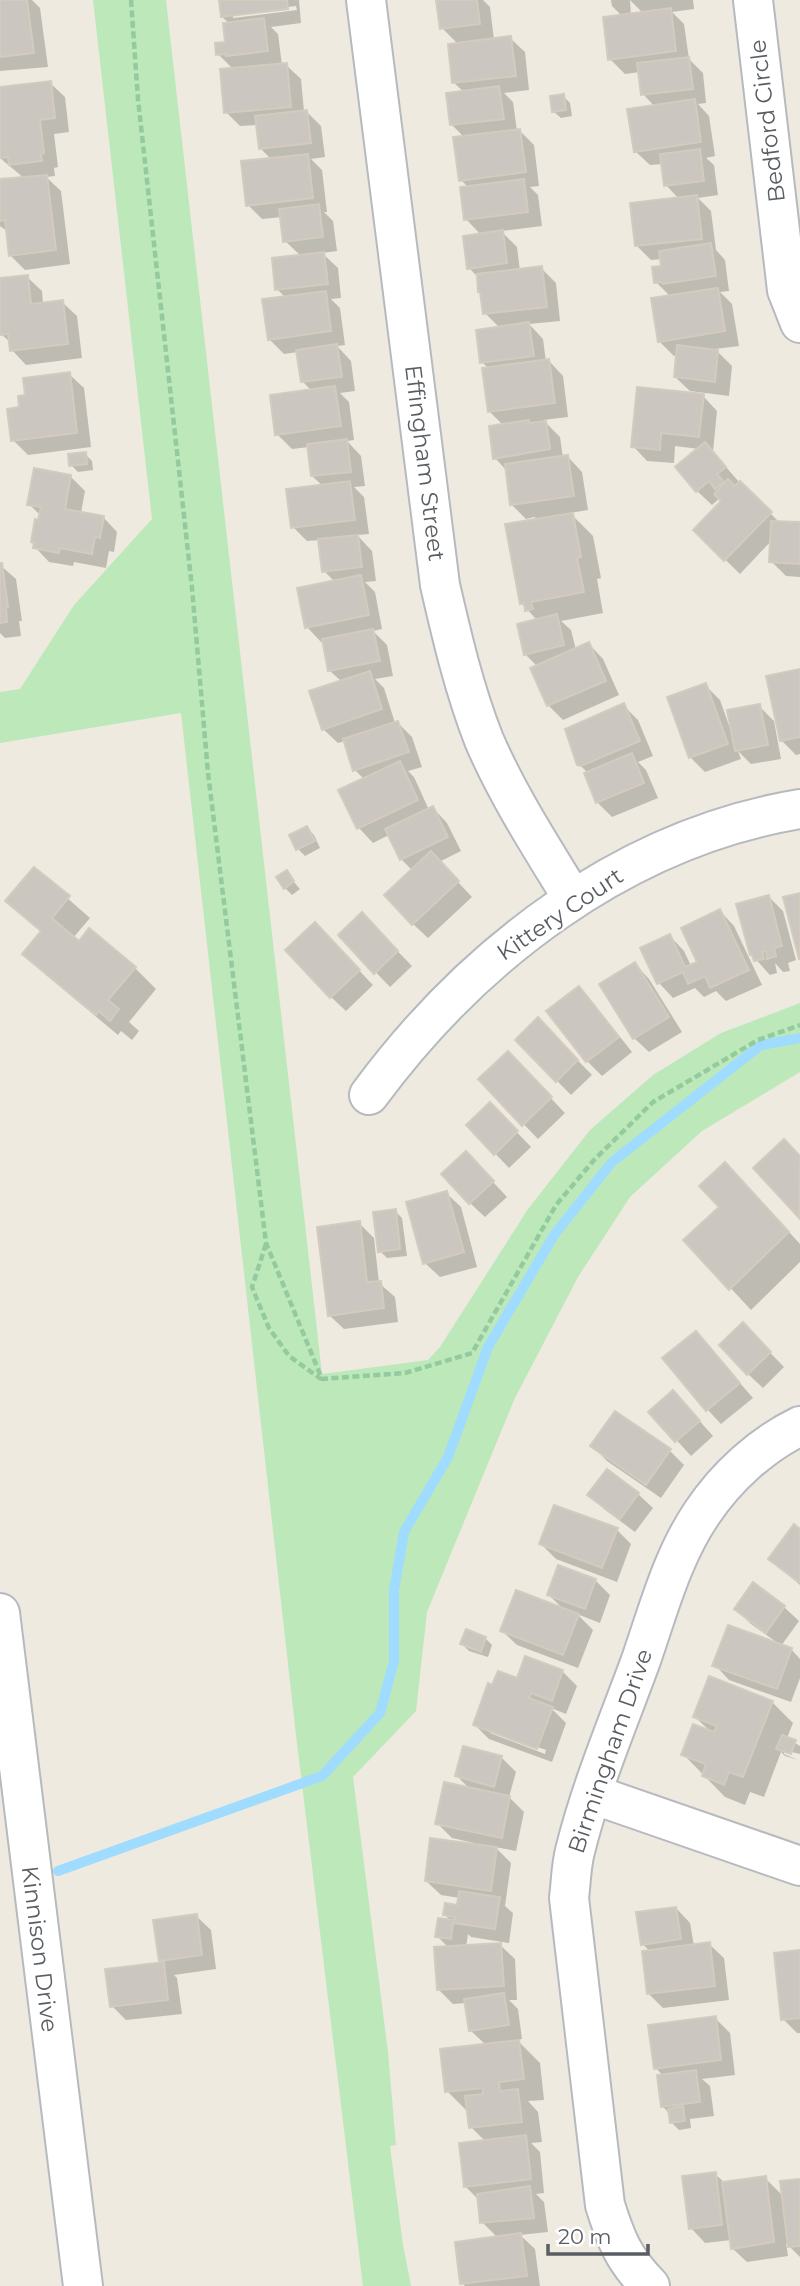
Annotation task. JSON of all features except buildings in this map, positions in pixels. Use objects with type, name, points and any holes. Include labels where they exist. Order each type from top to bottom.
[{"type":"street","name":"Effingham Street","points":[[366,0],[440,585],[457,664],[485,740],[515,802],[573,900]]},
{"type":"street","name":"Bedford Circle","points":[[753,0],[787,290],[800,323]]},
{"type":"street","name":"Kittery Court","points":[[369,1095],[432,1017],[485,965],[573,900],[640,862],[707,833],[800,809]]},
{"type":"street","name":"Birmingham Drive","points":[[650,2286],[631,2267],[616,2241],[605,2205],[569,1898],[574,1853],[592,1794],[678,1557],[700,1515],[716,1493],[749,1460],[787,1432],[800,1426]]},
{"type":"street","name":"Kinnison Drive","points":[[0,1613],[83,2286]]},
{"type":"street","points":[[592,1794],[800,1866]]},
{"type":"path","points":[[131,0],[138,99],[192,588],[208,773],[267,1243],[322,1379]]},
{"type":"path","points":[[267,1243],[252,1287],[256,1297],[269,1328],[289,1356],[322,1379],[405,1374],[472,1353],[556,1205],[614,1140],[653,1101],[758,1040],[800,1025]]},
{"type":"green space","points":[[93,0],[166,0],[322,1374],[428,1360],[440,1347],[528,1209],[590,1130],[653,1075],[721,1033],[800,1003],[800,1072],[702,1131],[630,1197],[578,1277],[514,1400],[427,1612],[416,1711],[353,1777],[388,2052],[396,2145],[390,2146],[411,2286],[363,2286],[296,1735],[181,713],[0,743],[0,692],[20,689],[74,605],[152,519]]},
{"type":"waterway","points":[[58,1871],[322,1776],[380,1713],[394,1661],[394,1590],[404,1532],[448,1457],[488,1347],[554,1235],[612,1162],[761,1045],[800,1038]]}]
